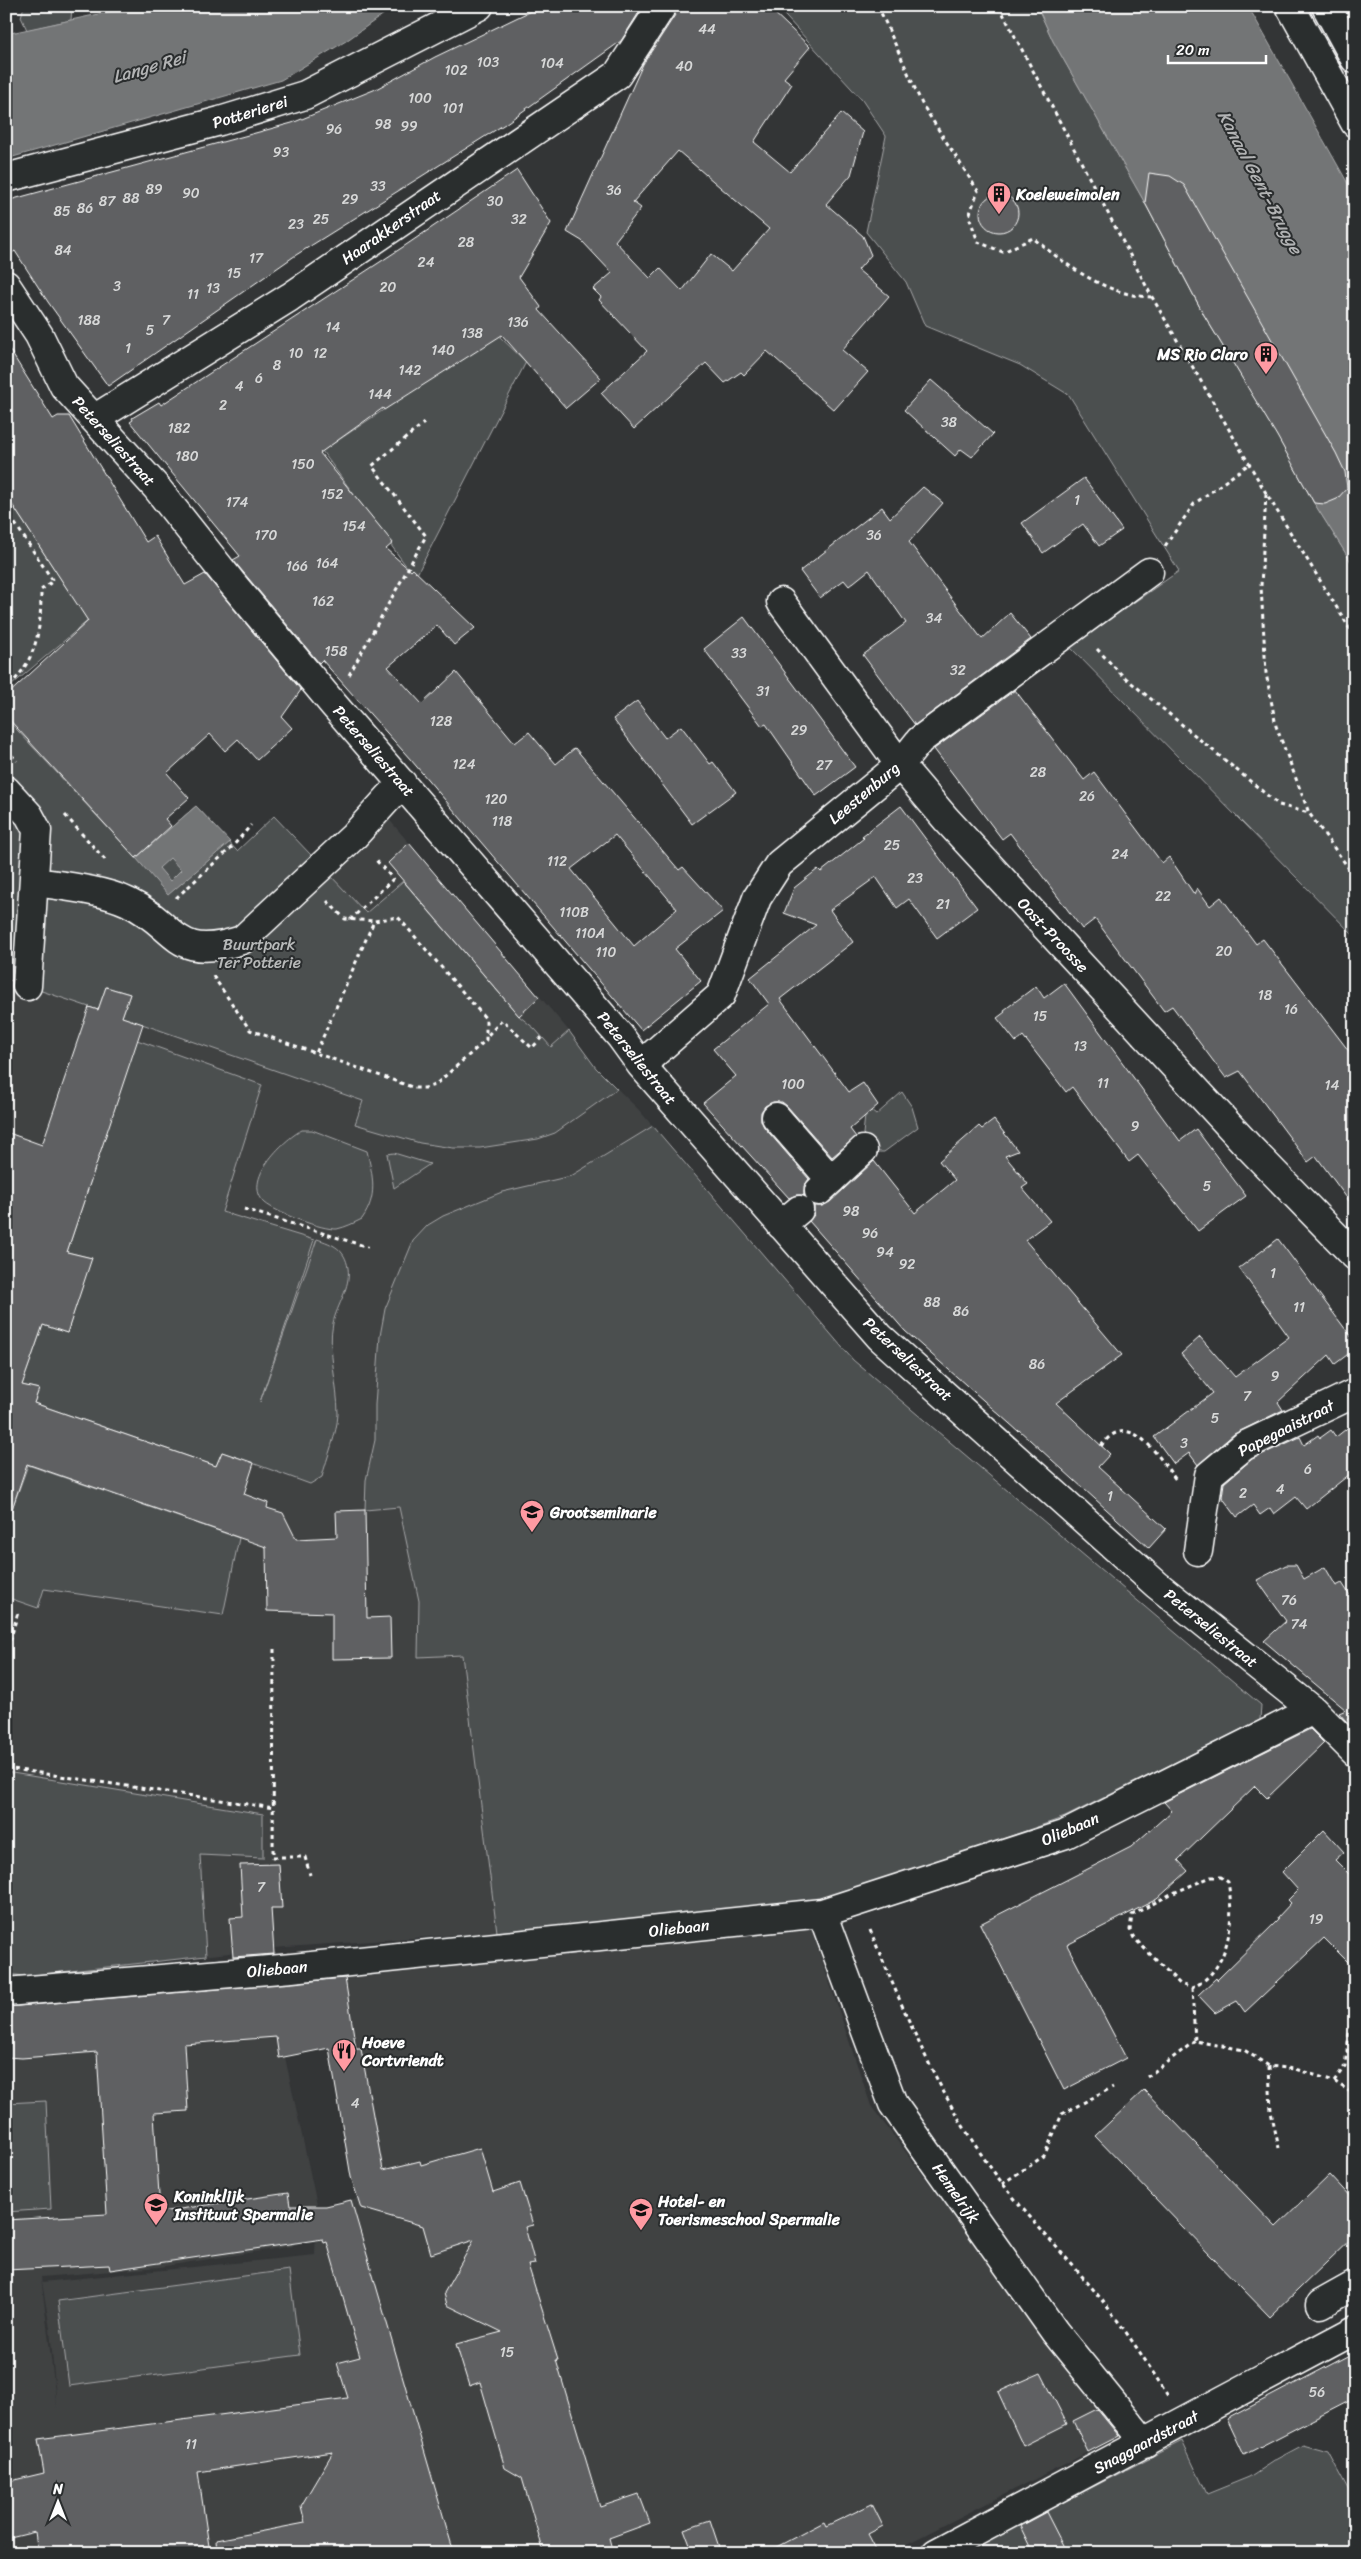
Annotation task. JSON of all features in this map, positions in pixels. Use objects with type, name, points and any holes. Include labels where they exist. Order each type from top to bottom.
[{"type":"street","name":"Potterierei","points":[[6,178],[202,126],[305,95],[479,6]]},
{"type":"street","name":"Haarakkerstraat","points":[[94,419],[290,297],[617,74],[662,6]]},
{"type":"street","points":[[1290,6],[1355,123]]},
{"type":"street","points":[[1326,6],[1355,59]]},
{"type":"street","name":"Peterseliestraat","points":[[6,285],[39,335],[64,386],[156,487],[232,583],[333,704],[620,1036],[641,1065],[807,1202],[880,1337],[1157,1585],[1313,1710],[1355,1752]]},
{"type":"street","name":"Leestenburg","points":[[641,1065],[720,996],[757,898],[779,864],[900,765],[920,740],[1149,572]]},
{"type":"street","name":"Oost-Proosse","points":[[781,602],[900,765],[946,819],[1248,1146],[1352,1252]]},
{"type":"street","points":[[35,882],[76,888],[128,902],[167,929],[184,944],[201,948],[219,947],[242,940],[354,836],[402,784]]},
{"type":"street","points":[[6,790],[30,815],[37,830],[27,986]]},
{"type":"street","points":[[776,1117],[807,1202],[862,1150]]},
{"type":"street","name":"Papegaaistraat","points":[[1198,1550],[1209,1475],[1244,1446],[1355,1393]]},
{"type":"street","name":"Oliebaan","points":[[6,1992],[292,1968],[822,1913],[1066,1834],[1313,1710]]},
{"type":"street","name":"Hemelrijk","points":[[822,1913],[893,2104],[1055,2332],[1145,2443]]},
{"type":"street","points":[[1321,2304],[1355,2285]]},
{"type":"street","name":"Snaggaardstraat","points":[[936,2553],[1355,2330]]},
{"type":"path","points":[[878,6],[922,104],[978,191],[969,216],[978,242],[1002,252],[1033,238],[1074,270],[1133,296],[1152,297]]},
{"type":"path","points":[[999,6],[1152,297],[1266,493],[1355,636]]},
{"type":"path","points":[[333,704],[426,536],[372,466],[424,423]]},
{"type":"path","points":[[1149,572],[1174,530],[1194,504],[1249,464]]},
{"type":"path","points":[[1266,493],[1261,586],[1266,672],[1276,726],[1310,813],[1355,877]]},
{"type":"path","points":[[6,510],[53,581],[41,590],[41,618],[35,648],[23,672],[6,689]]},
{"type":"path","points":[[1076,626],[1122,675],[1279,805],[1310,813]]},
{"type":"path","points":[[6,749],[19,763]]},
{"type":"path","points":[[58,807],[110,866]]},
{"type":"path","points":[[167,929],[156,917],[233,846],[251,825]]},
{"type":"path","points":[[350,920],[393,879],[354,836]]},
{"type":"path","points":[[201,948],[213,975],[250,1030],[415,1088],[435,1085],[486,1040],[486,1019],[398,917],[374,921],[345,919],[307,880]]},
{"type":"path","points":[[316,1053],[374,921]]},
{"type":"path","points":[[487,1035],[502,1020],[532,1048],[542,1037]]},
{"type":"path","points":[[244,1209],[368,1247]]},
{"type":"path","points":[[1101,1446],[1114,1433],[1123,1431],[1133,1433],[1142,1438],[1202,1515]]},
{"type":"path","points":[[6,1656],[18,1612]]},
{"type":"path","points":[[274,1649],[273,1857],[305,1857],[310,1875]]},
{"type":"path","points":[[6,1768],[274,1808]]},
{"type":"path","points":[[1211,1877],[1221,1877],[1228,1882],[1231,1897],[1231,1921],[1224,1952],[1214,1971],[1202,1983],[1192,1988],[1180,1984],[1134,1938],[1129,1923],[1132,1915],[1171,1894],[1211,1877]]},
{"type":"path","points":[[858,1902],[934,2076],[1002,2184],[1089,2283],[1147,2362],[1184,2422]]},
{"type":"path","points":[[1192,1988],[1195,2042]]},
{"type":"path","points":[[1334,2081],[1345,2066],[1353,2004]]},
{"type":"path","points":[[1147,2077],[1195,2042],[1244,2050],[1269,2066],[1295,2069],[1334,2081],[1355,2095]]},
{"type":"path","points":[[1269,2066],[1271,2112],[1279,2148]]},
{"type":"path","points":[[1002,2184],[1044,2156],[1062,2114],[1113,2087]]},
{"type":"shaded area","name":"Grootseminarie","points":[[6,760],[220,953],[381,810],[569,1031],[596,1068],[638,1109],[853,1360],[1261,1705],[1260,1720],[1065,1817],[828,1901],[497,1932],[273,1948],[25,1976],[6,1974]]},
{"type":"shaded area","name":"Hotel- en Toerismeschool Spermalie","points":[[811,1928],[871,2106],[1120,2436],[889,2553],[92,2553],[6,2482],[6,2005],[21,2006],[270,1988],[317,2205],[319,2207],[358,2198],[351,2177],[316,1975]],"holes":[[[317,2207],[315,2255],[42,2282],[50,2328],[57,2408],[41,2277],[159,2267],[293,2246]]]},
{"type":"shaded area","points":[[35,2532],[38,2553],[6,2553],[6,2539]]},
{"type":"green space","points":[[24,6],[72,6],[71,20],[27,30],[21,17]]},
{"type":"green space","points":[[776,6],[1037,6],[1053,41],[1145,203],[1204,315],[1277,435],[1314,503],[1355,568],[1355,937],[1070,647],[1179,571],[1069,395],[1020,365],[925,326],[906,282],[866,232],[886,136],[862,100]]},
{"type":"green space","points":[[497,334],[526,362],[415,578],[322,451]]},
{"type":"green space","points":[[6,495],[68,590],[104,607],[6,690]]},
{"type":"green space","name":"Buurtpark Ter Potterie","points":[[6,718],[136,858],[196,806],[237,851],[274,816],[366,913],[403,881],[519,1016],[535,1029],[551,1047],[569,1031],[596,1068],[617,1089],[555,1133],[538,1139],[480,1148],[453,1148],[420,1143],[355,1124],[363,1101],[122,1017],[130,994],[106,987],[98,1010],[6,979]]},
{"type":"green space","points":[[137,1040],[262,1085],[222,1212],[314,1240],[260,1402],[317,1239],[337,1248],[344,1256],[348,1268],[347,1282],[331,1334],[338,1403],[337,1422],[322,1477],[310,1484],[222,1452],[216,1466],[34,1403],[39,1389],[22,1385],[43,1325],[67,1333],[91,1258],[67,1252]]},
{"type":"green space","points":[[902,1092],[912,1107],[918,1127],[884,1152],[879,1152],[863,1134],[865,1116],[871,1111],[876,1115]]},
{"type":"green space","points":[[653,1126],[853,1360],[1261,1705],[1260,1720],[1065,1817],[828,1901],[497,1932],[462,1655],[418,1657],[419,1601],[399,1507],[365,1510],[366,1480],[375,1440],[375,1405],[380,1336],[385,1309],[413,1241],[428,1225],[443,1216],[502,1192],[571,1176]]},
{"type":"green space","points":[[302,1130],[312,1130],[367,1151],[373,1186],[367,1211],[362,1219],[350,1225],[330,1229],[300,1220],[265,1203],[259,1194],[258,1184],[261,1173],[267,1162],[276,1152]]},
{"type":"green space","points":[[394,1153],[430,1164],[394,1188],[387,1154]]},
{"type":"green space","points":[[28,1465],[239,1538],[223,1615],[44,1589],[38,1608],[6,1597],[6,1525]]},
{"type":"green space","points":[[6,1772],[263,1814],[263,1858],[200,1855],[206,1956],[25,1976],[6,1974]]},
{"type":"green space","points":[[46,2101],[51,2209],[6,2212],[6,2103]]},
{"type":"green space","points":[[289,2270],[300,2355],[69,2386],[58,2301]]},
{"type":"green space","points":[[1182,2441],[1207,2494],[1249,2477],[1303,2445],[1328,2452],[1355,2502],[1355,2553],[965,2553]]},
{"type":"water","name":"Lange Rei","points":[[136,6],[395,6],[346,41],[281,80],[6,159],[6,34]]},
{"type":"water","name":"Kanaal Gent-Brugge","points":[[1037,6],[1248,6],[1355,196],[1355,568],[1314,503],[1277,435],[1204,315],[1145,203],[1053,41]]},
{"type":"water","points":[[196,806],[230,842],[168,895],[136,858]],"holes":[[[170,858],[181,870],[170,881],[159,868]]]},
{"type":"building","points":[[541,6],[643,6],[621,41],[505,124],[296,255],[108,386],[48,302],[15,251],[6,256],[6,201],[292,123],[376,89],[435,57]]},
{"type":"building","points":[[678,6],[767,6],[810,47],[784,78],[792,84],[754,142],[790,172],[841,113],[863,132],[851,175],[826,204],[863,236],[871,255],[858,270],[889,296],[842,350],[868,372],[834,410],[767,351],[744,375],[741,372],[725,383],[706,363],[634,429],[601,393],[647,351],[599,300],[601,297],[593,289],[612,273],[582,241],[567,232],[643,64],[675,15]],"holes":[[[678,151],[769,229],[732,271],[711,254],[682,291],[660,268],[650,278],[615,241],[641,208],[633,202]]]},
{"type":"building","points":[[517,170],[551,223],[519,277],[541,307],[539,310],[601,378],[566,408],[502,335],[384,410],[383,408],[320,453],[393,543],[386,549],[411,571],[413,569],[475,628],[454,645],[437,625],[388,667],[422,704],[456,672],[515,743],[529,732],[556,764],[575,748],[679,870],[683,867],[723,911],[675,949],[701,981],[641,1030],[411,760],[322,660],[319,663],[233,560],[240,556],[130,422],[133,420],[132,418],[159,402],[161,405]],"holes":[[[615,835],[677,909],[634,946],[571,869]]]},
{"type":"building","name":"MS Rio Claro","points":[[1149,173],[1170,176],[1184,185],[1336,453],[1345,472],[1347,488],[1337,499],[1325,504],[1314,503],[1277,436],[1204,315],[1145,203]]},
{"type":"building","name":"Koeleweimolen","points":[[999,194],[1013,199],[1018,213],[1013,227],[999,232],[985,227],[980,213],[985,199]]},
{"type":"building","points":[[6,344],[53,419],[58,416],[69,416],[146,542],[155,536],[185,585],[205,574],[301,690],[282,717],[292,728],[257,760],[238,739],[225,751],[210,734],[167,773],[189,798],[165,819],[171,826],[136,858],[6,716],[6,696],[88,621],[6,495]]},
{"type":"building","points":[[931,380],[993,434],[972,457],[961,449],[955,456],[904,410]]},
{"type":"building","points":[[1084,478],[1122,530],[1099,546],[1083,524],[1043,553],[1022,523]]},
{"type":"building","points":[[923,487],[943,503],[909,542],[982,639],[1010,613],[1031,639],[915,725],[863,655],[906,623],[869,570],[849,586],[844,580],[820,598],[800,571],[882,507],[890,518]]},
{"type":"building","points":[[744,617],[855,767],[816,796],[766,724],[762,726],[704,649]]},
{"type":"building","points":[[1015,690],[1084,780],[1094,772],[1162,863],[1169,857],[1194,894],[1197,888],[1210,906],[1221,897],[1256,944],[1263,939],[1355,1059],[1355,1209],[1316,1156],[1308,1162],[1240,1071],[1226,1078],[1172,1006],[1164,1011],[1095,919],[1082,929],[1010,833],[1002,839],[934,749]]},
{"type":"building","points":[[637,701],[665,738],[681,726],[710,764],[713,762],[736,792],[692,824],[613,719]]},
{"type":"building","points":[[901,806],[977,908],[937,938],[909,899],[897,908],[876,877],[830,910],[853,942],[780,999],[849,1092],[863,1083],[878,1105],[850,1129],[856,1137],[832,1157],[782,1102],[773,1102],[765,1106],[761,1112],[761,1120],[764,1127],[809,1179],[804,1186],[804,1195],[796,1195],[789,1198],[703,1103],[736,1076],[713,1049],[769,1004],[750,978],[816,925],[784,913],[794,888],[818,869],[821,872],[864,838],[862,836]]},
{"type":"building","points":[[409,843],[539,997],[519,1016],[388,863]]},
{"type":"building","points":[[1064,983],[1180,1141],[1196,1129],[1246,1196],[1198,1231],[1138,1155],[1129,1162],[1072,1087],[1066,1092],[1023,1036],[1016,1042],[997,1018],[1005,1012],[1004,1010],[1036,986],[1044,998]]},
{"type":"building","points":[[106,987],[130,994],[122,1017],[143,1024],[67,1252],[92,1258],[67,1333],[43,1325],[22,1385],[39,1389],[34,1403],[216,1466],[222,1452],[254,1463],[244,1494],[268,1503],[267,1508],[283,1513],[296,1539],[337,1537],[336,1511],[365,1510],[367,1618],[390,1617],[391,1658],[332,1659],[332,1613],[267,1611],[266,1547],[27,1464],[11,1512],[6,1511],[6,1132],[42,1145],[89,1007],[98,1010]]},
{"type":"building","points":[[994,1120],[1018,1151],[1005,1156],[1028,1184],[1022,1188],[1050,1221],[1025,1240],[1122,1355],[1056,1403],[1110,1454],[1098,1467],[1166,1529],[1149,1548],[1019,1430],[905,1331],[809,1221],[814,1215],[814,1206],[822,1206],[830,1202],[874,1161],[915,1213],[955,1180],[939,1161],[979,1126],[982,1129]]},
{"type":"building","points":[[1278,1239],[1355,1342],[1355,1349],[1335,1364],[1329,1355],[1278,1402],[1283,1410],[1234,1434],[1198,1465],[1189,1453],[1174,1464],[1154,1437],[1213,1393],[1181,1354],[1200,1337],[1235,1377],[1289,1337],[1239,1268]]},
{"type":"building","points":[[1355,1422],[1355,1470],[1306,1509],[1296,1497],[1274,1514],[1270,1508],[1260,1515],[1253,1505],[1237,1517],[1222,1497],[1224,1483],[1252,1459],[1300,1437],[1304,1445],[1318,1435],[1320,1438],[1331,1430],[1336,1437]]},
{"type":"building","points":[[1286,1565],[1296,1565],[1304,1579],[1325,1567],[1336,1586],[1342,1583],[1355,1603],[1355,1717],[1352,1715],[1346,1721],[1339,1713],[1346,1710],[1264,1641],[1286,1621],[1257,1580]]},
{"type":"building","points":[[1310,1729],[1324,1743],[1267,1798],[1255,1786],[1178,1860],[1188,1871],[1157,1899],[1067,1945],[1126,2058],[1064,2090],[980,1924],[1131,1847],[1172,1811],[1164,1802]]},
{"type":"building","points":[[1324,1830],[1344,1852],[1335,1860],[1355,1880],[1355,1969],[1324,1938],[1245,2012],[1237,2001],[1215,2013],[1198,1995],[1216,1978],[1217,1980],[1278,1920],[1277,1918],[1291,1903],[1288,1900],[1298,1890],[1282,1872]]},
{"type":"building","points":[[279,1864],[282,1908],[271,1908],[274,1954],[233,1957],[230,1918],[243,1917],[240,1865]]},
{"type":"building","points":[[345,1978],[356,2049],[361,2049],[383,2170],[420,2161],[421,2165],[480,2148],[493,2192],[520,2183],[533,2225],[525,2227],[535,2264],[528,2265],[558,2360],[556,2360],[600,2507],[639,2494],[650,2523],[609,2538],[613,2553],[544,2553],[522,2478],[505,2468],[480,2382],[469,2386],[456,2344],[502,2332],[447,2305],[444,2293],[474,2240],[431,2254],[423,2226],[361,2208],[351,2177],[329,2048],[279,2058],[276,2037],[184,2044],[188,2111],[154,2113],[160,2212],[288,2193],[290,2206],[326,2206],[351,2200],[454,2553],[217,2553],[216,2540],[305,2523],[301,2506],[333,2452],[198,2472],[210,2553],[38,2553],[35,2532],[6,2539],[6,2482],[44,2473],[38,2439],[348,2398],[337,2363],[360,2357],[327,2242],[324,2243],[323,2239],[110,2270],[109,2265],[6,2270],[6,2220],[107,2214],[97,2052],[22,2058],[6,2057],[6,2007]]},
{"type":"building","points":[[1144,2090],[1276,2227],[1330,2175],[1355,2202],[1355,2235],[1270,2317],[1095,2136]]},
{"type":"building","points":[[1355,2352],[1355,2398],[1244,2455],[1227,2419]]},
{"type":"building","points":[[1041,2373],[1067,2424],[1023,2446],[998,2392]]},
{"type":"building","points":[[1097,2409],[1119,2436],[1088,2452],[1073,2421]]},
{"type":"building","points":[[872,2504],[883,2526],[868,2534],[878,2553],[765,2553],[824,2522],[826,2526]]},
{"type":"building","points":[[1046,2512],[1067,2553],[1033,2553],[1020,2526]]},
{"type":"building","points":[[710,2520],[721,2553],[693,2553],[684,2529]]},
{"type":"place","name":"Koeleweimolen","points":[[999,215]]},
{"type":"place","name":"MS Rio Claro","points":[[1266,375]]},
{"type":"place","name":"Grootseminarie","points":[[532,1533]]},
{"type":"place","name":"Hoeve Cortvriendt","points":[[344,2072]]},
{"type":"place","name":"Koninklijk Instituut Spermalie","points":[[156,2226]]},
{"type":"place","name":"Hotel- en Toerismeschool Spermalie","points":[[641,2231]]}]
